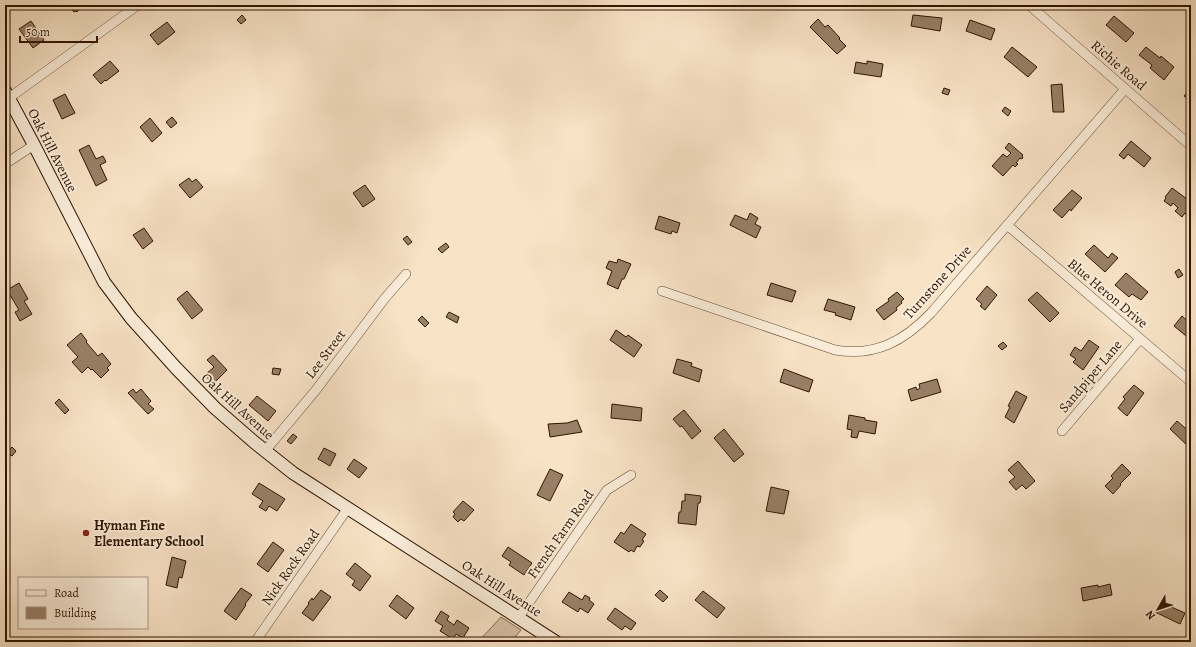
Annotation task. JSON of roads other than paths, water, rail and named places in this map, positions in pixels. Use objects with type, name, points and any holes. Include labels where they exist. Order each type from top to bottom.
[{"type":"main road","name":"Oak Hill Avenue","points":[[7,95],[104,282],[130,318],[215,408],[293,473],[556,642]]},
{"type":"street","points":[[7,95],[138,5]]},
{"type":"street","name":"Richie Road","points":[[1029,5],[1191,146]]},
{"type":"street","name":"Turnstone Drive","points":[[662,290],[835,350],[860,352],[873,350],[897,341],[909,334],[920,324],[1125,89]]},
{"type":"street","points":[[5,164],[34,145]]},
{"type":"street","name":"Blue Heron Drive","points":[[1007,226],[1191,382]]},
{"type":"street","name":"Lee Street","points":[[265,451],[316,390],[385,298],[406,274]]},
{"type":"street","name":"Sandpiper Lane","points":[[1062,432],[1140,339]]},
{"type":"street","name":"French Farm Road","points":[[519,617],[607,490],[631,474]]},
{"type":"street","name":"Nick Rock Road","points":[[255,642],[348,508]]},
{"type":"place","name":"Hyman Fine Elementary School","points":[[86,533]]}]
